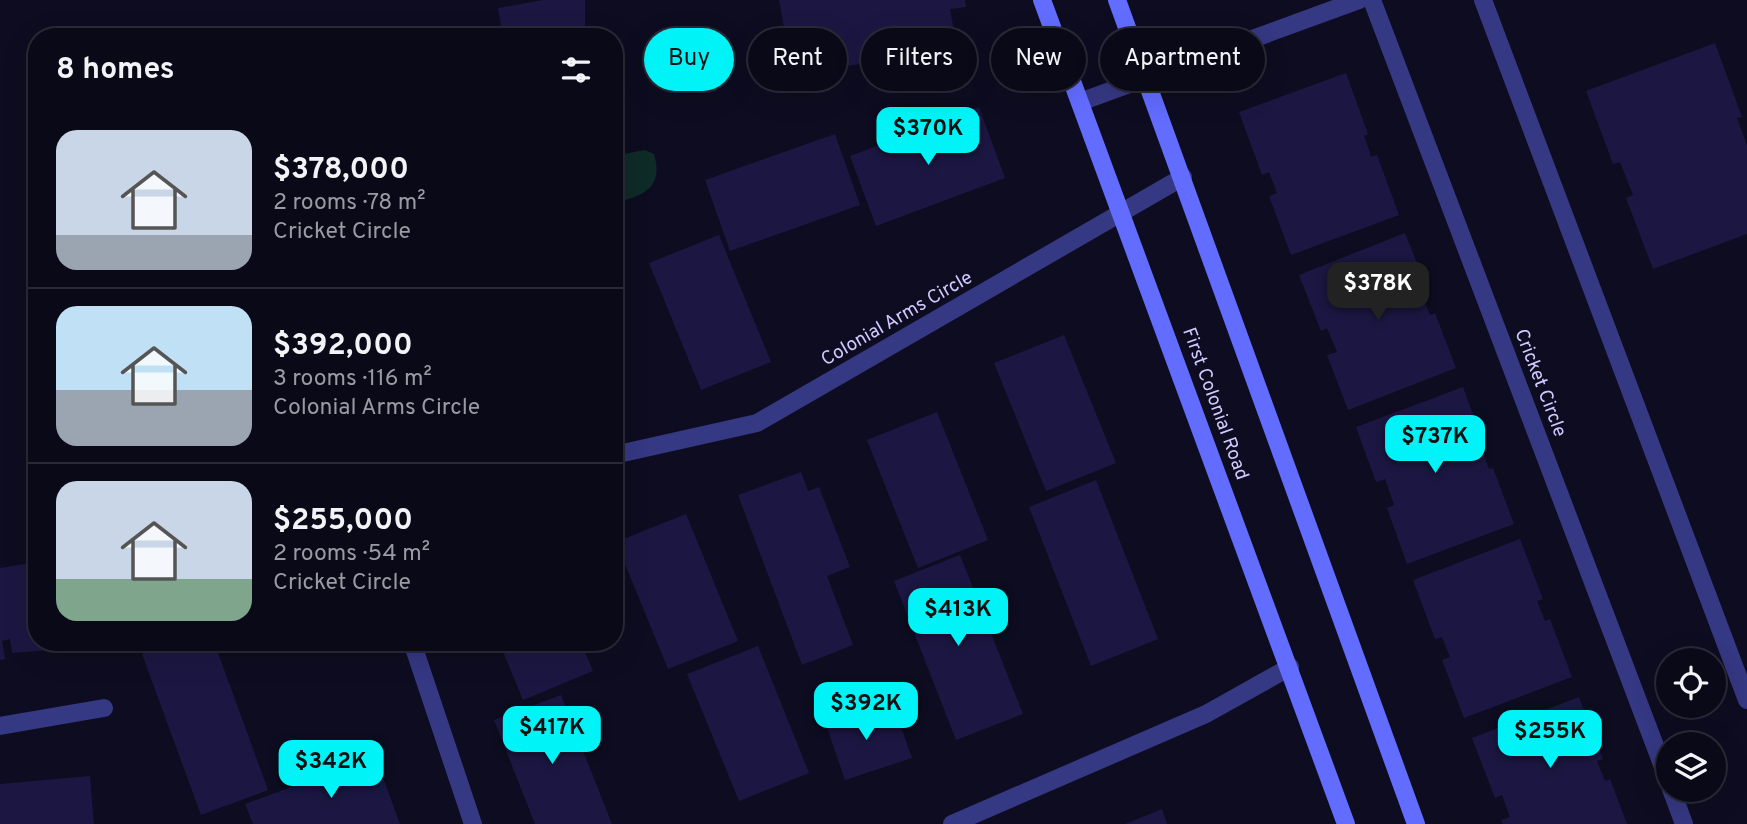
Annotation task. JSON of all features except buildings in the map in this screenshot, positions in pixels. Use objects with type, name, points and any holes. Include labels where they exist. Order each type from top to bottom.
[{"type":"main road","name":"First Colonial Road","points":[[1042,0],[1346,824]]},
{"type":"main road","points":[[1116,0],[1127,28]]},
{"type":"main road","points":[[1151,91],[1416,824]]},
{"type":"street","points":[[1265,34],[1359,0]]},
{"type":"street","name":"Cricket Circle","points":[[1372,0],[1656,748]]},
{"type":"street","points":[[1483,0],[1747,700]]},
{"type":"street","points":[[1080,102],[1110,91]]},
{"type":"street","name":"Colonial Arms Circle","points":[[623,453],[757,423],[1122,215],[1183,177]]},
{"type":"street","points":[[415,651],[473,824]]},
{"type":"street","points":[[952,824],[1206,713],[1290,667]]},
{"type":"street","points":[[0,726],[104,708]]},
{"type":"street","points":[[1676,802],[1684,824]]},
{"type":"green space","points":[[645,150],[654,154],[656,175],[649,189],[623,200],[623,154]]}]
